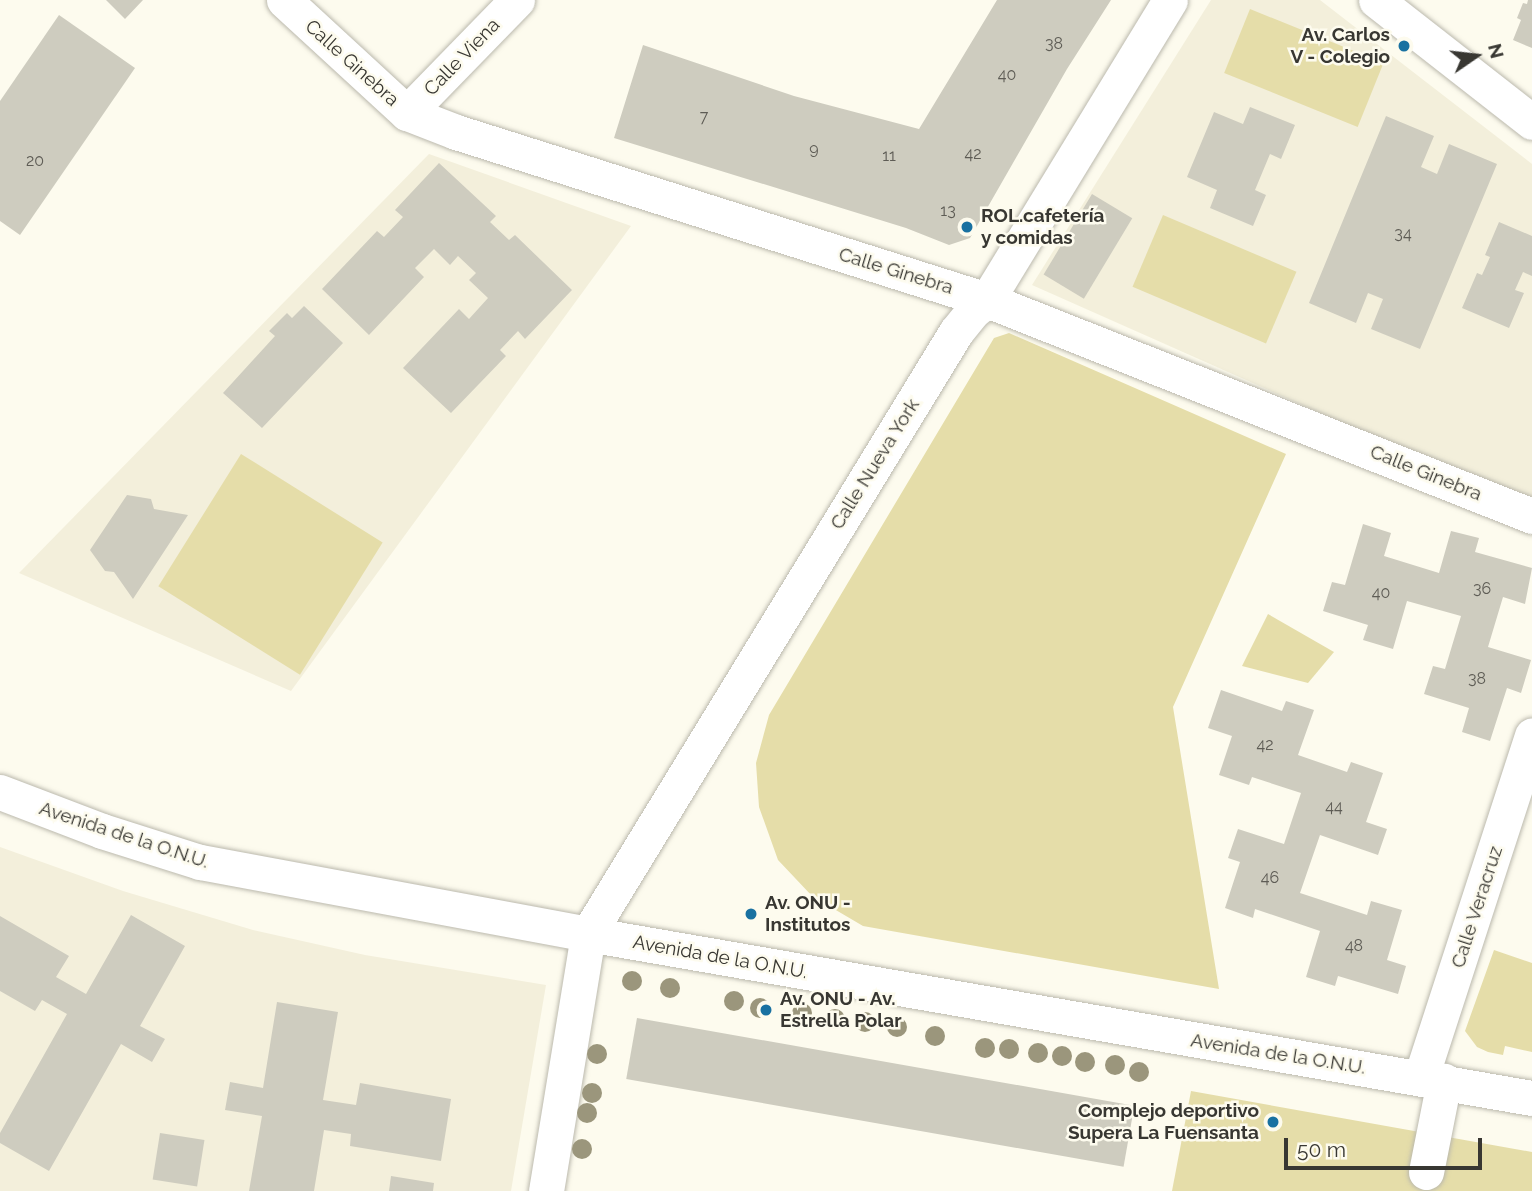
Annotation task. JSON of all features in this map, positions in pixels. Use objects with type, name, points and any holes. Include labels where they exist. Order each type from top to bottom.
[{"type":"street","name":"Calle Ginebra","points":[[284,0],[407,113],[456,132],[988,300],[1532,516]]},
{"type":"street","name":"Calle Viena","points":[[407,113],[517,0]]},
{"type":"street","name":"Calle Nueva York","points":[[588,934],[956,332],[973,311],[988,300],[1170,0]]},
{"type":"street","points":[[1376,0],[1532,122]]},
{"type":"street","name":"Calle Veracruz","points":[[1426,1172],[1433,1079],[1532,736]]},
{"type":"street","name":"Avenida de la O.N.U.","points":[[0,792],[102,831],[200,862],[1188,1041],[1433,1079],[1532,1098]]},
{"type":"street","points":[[546,1191],[588,934]]},
{"type":"shaded area","points":[[1211,0],[1320,0],[1532,164],[1532,507],[1032,285]]},
{"type":"shaded area","points":[[1250,9],[1384,63],[1358,127],[1224,73]]},
{"type":"shaded area","points":[[429,154],[631,226],[291,691],[19,573]]},
{"type":"shaded area","points":[[1163,215],[1296,272],[1266,343],[1133,287]]},
{"type":"shaded area","points":[[1009,333],[1286,454],[1173,707],[1219,989],[863,926],[812,896],[778,860],[759,807],[756,763],[769,715],[994,338]]},
{"type":"shaded area","points":[[241,454],[383,542],[300,675],[158,586]]},
{"type":"shaded area","points":[[1268,614],[1334,652],[1308,683],[1242,666]]},
{"type":"shaded area","points":[[0,847],[123,891],[253,930],[365,955],[546,985],[511,1191],[0,1191]]},
{"type":"shaded area","points":[[1494,950],[1532,963],[1532,1052],[1505,1046],[1503,1055],[1488,1052],[1477,1047],[1465,1031]]},
{"type":"shaded area","name":"Complejo deportivo Supera La Fuensanta","points":[[1191,1091],[1532,1152],[1532,1191],[1172,1191]]},
{"type":"building","points":[[106,0],[143,0],[125,19]]},
{"type":"building","points":[[997,0],[1111,0],[1067,69],[970,238],[949,245],[906,228],[614,138],[643,45],[794,96],[919,129]]},
{"type":"building","points":[[1528,0],[1532,0],[1532,48],[1513,40],[1521,20],[1517,18],[1523,3],[1527,4]]},
{"type":"building","points":[[59,15],[135,68],[20,235],[0,221],[0,101]]},
{"type":"building","points":[[1250,107],[1295,125],[1281,159],[1270,154],[1255,190],[1266,195],[1253,226],[1210,208],[1217,190],[1187,177],[1214,112],[1243,124]]},
{"type":"building","points":[[1386,116],[1434,136],[1421,167],[1437,174],[1449,144],[1497,164],[1420,349],[1371,329],[1383,299],[1368,293],[1356,323],[1309,303]]},
{"type":"building","points":[[439,163],[496,216],[490,222],[509,240],[515,235],[572,290],[525,339],[518,331],[500,350],[506,356],[451,413],[403,368],[459,309],[469,319],[488,298],[469,280],[476,273],[458,256],[450,265],[434,249],[415,268],[424,277],[369,335],[322,289],[377,231],[384,237],[403,217],[395,210]]},
{"type":"building","points":[[1092,194],[1132,218],[1084,299],[1044,275]]},
{"type":"building","points":[[1499,222],[1532,236],[1532,276],[1523,272],[1515,290],[1524,293],[1509,328],[1462,308],[1477,273],[1482,275],[1490,257],[1485,255]]},
{"type":"building","points":[[304,306],[343,343],[262,428],[223,393],[275,336],[269,331],[287,313],[292,318]]},
{"type":"building","points":[[127,495],[151,499],[154,509],[188,515],[133,599],[114,572],[105,571],[90,550]]},
{"type":"building","points":[[1363,524],[1391,533],[1384,556],[1439,573],[1451,531],[1479,538],[1475,552],[1532,568],[1525,604],[1503,597],[1488,647],[1531,660],[1521,693],[1507,688],[1490,741],[1462,732],[1469,708],[1424,694],[1433,666],[1445,669],[1461,616],[1407,601],[1393,649],[1363,640],[1368,625],[1323,611],[1332,582],[1345,585]]},
{"type":"building","points":[[1221,690],[1282,711],[1286,701],[1314,710],[1298,755],[1347,772],[1351,762],[1383,773],[1366,822],[1387,829],[1378,855],[1320,835],[1300,893],[1367,915],[1371,901],[1402,910],[1387,960],[1406,966],[1398,994],[1338,976],[1335,986],[1306,977],[1320,931],[1255,909],[1253,918],[1225,908],[1240,862],[1228,858],[1238,829],[1284,844],[1301,793],[1252,777],[1249,785],[1219,775],[1232,736],[1208,728]]},
{"type":"building","points":[[131,915],[185,946],[140,1026],[165,1039],[152,1062],[121,1044],[49,1171],[0,1143],[0,1133],[67,1014],[42,1000],[35,1011],[0,991],[0,916],[69,956],[56,977],[86,994]]},
{"type":"building","points":[[277,1002],[338,1012],[323,1100],[356,1105],[360,1083],[451,1099],[441,1161],[350,1146],[351,1134],[324,1130],[314,1191],[249,1191],[262,1116],[225,1110],[230,1082],[263,1088]]},
{"type":"building","points":[[637,1018],[1134,1106],[1124,1167],[626,1079]]},
{"type":"building","points":[[160,1133],[204,1140],[197,1186],[153,1179]]},
{"type":"building","points":[[391,1176],[434,1183],[433,1191],[389,1191]]},
{"type":"place","name":"Av. Carlos V - Colegio","points":[[1404,46]]},
{"type":"place","name":"ROL.cafetería y comidas","points":[[967,227]]},
{"type":"place","name":"Av. ONU - Institutos","points":[[751,914]]},
{"type":"place","name":"Av. ONU - Av. Estrella Polar","points":[[766,1010]]},
{"type":"place","name":"Complejo deportivo Supera La Fuensanta","points":[[1273,1122]]}]
